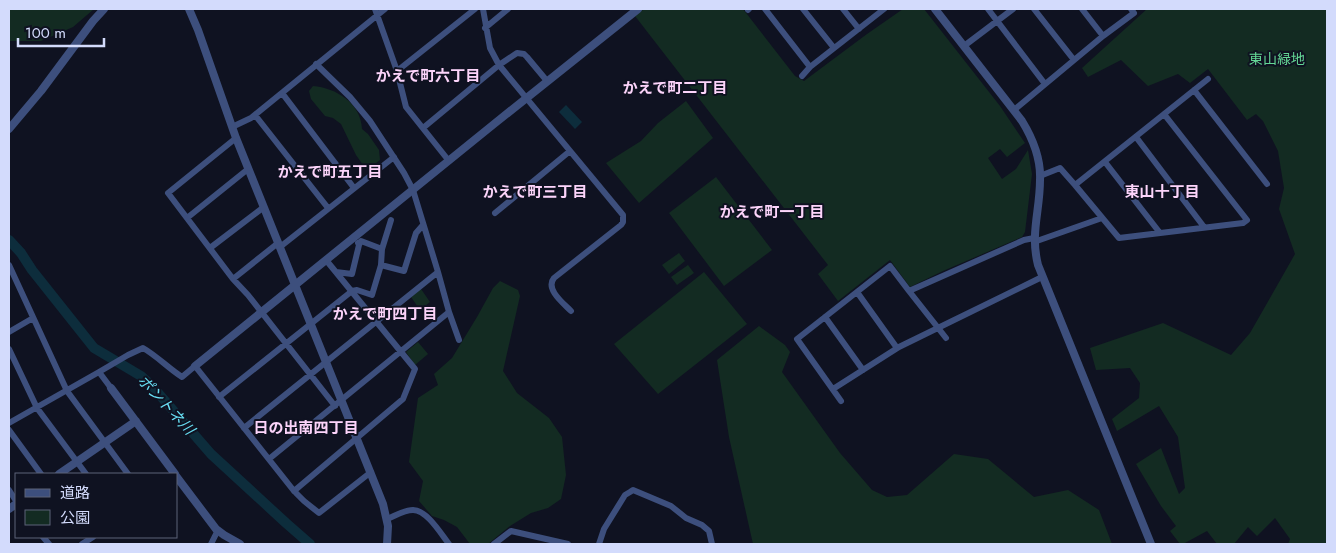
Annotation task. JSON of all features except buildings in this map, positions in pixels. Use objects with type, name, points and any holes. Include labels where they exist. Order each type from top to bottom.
[{"type":"street","points":[[9,129],[41,91],[88,27],[104,9]]},
{"type":"street","points":[[189,9],[248,169],[383,504],[387,519],[387,544]]},
{"type":"street","points":[[232,127],[255,115],[376,12],[384,9]]},
{"type":"street","points":[[397,71],[475,9]]},
{"type":"street","points":[[483,9],[490,48],[499,65],[624,216],[621,225],[552,281],[551,286],[554,292],[571,311]]},
{"type":"street","points":[[485,28],[508,9]]},
{"type":"street","points":[[765,9],[810,67]]},
{"type":"street","points":[[803,9],[834,48]]},
{"type":"street","points":[[843,9],[858,29]]},
{"type":"street","points":[[802,76],[810,67],[882,9]]},
{"type":"street","points":[[935,9],[1014,110],[1034,145],[1040,176],[1034,240],[1035,256],[1151,544]]},
{"type":"street","points":[[988,9],[1045,84]]},
{"type":"street","points":[[964,46],[1013,9]]},
{"type":"street","points":[[1034,9],[1074,60]]},
{"type":"street","points":[[1082,9],[1103,36]]},
{"type":"street","points":[[9,423],[143,348],[182,377],[326,260],[357,241],[413,190],[634,10]]},
{"type":"street","points":[[1014,110],[1134,10]]},
{"type":"street","points":[[376,12],[397,71],[406,107],[449,161]]},
{"type":"street","points":[[423,128],[499,65],[517,53],[524,54],[547,81]]},
{"type":"street","points":[[316,64],[362,110],[408,179],[459,340]]},
{"type":"street","points":[[1075,185],[1208,79]]},
{"type":"street","points":[[1194,90],[1268,184]]},
{"type":"street","points":[[282,93],[354,188]]},
{"type":"street","points":[[1040,176],[1060,168],[1119,238],[1242,223],[1248,220],[1164,114]]},
{"type":"street","points":[[255,115],[328,208]]},
{"type":"street","points":[[236,138],[168,193],[233,279],[335,406]]},
{"type":"street","points":[[1136,138],[1204,227]]},
{"type":"street","points":[[496,213],[570,151]]},
{"type":"street","points":[[233,279],[394,157]]},
{"type":"street","points":[[1105,162],[1160,233]]},
{"type":"street","points":[[187,218],[248,169]]},
{"type":"street","points":[[210,248],[264,207]]},
{"type":"street","points":[[909,291],[1024,240],[1034,240],[1102,218]]},
{"type":"street","points":[[219,397],[352,291],[357,290],[372,295],[381,265],[382,249],[391,220]]},
{"type":"street","points":[[381,265],[404,271],[416,233],[423,225]]},
{"type":"street","points":[[357,241],[382,249]]},
{"type":"street","points":[[336,272],[352,274],[357,241]]},
{"type":"street","points":[[294,491],[403,399],[415,370],[326,260]]},
{"type":"street","points":[[9,265],[67,391],[127,473]]},
{"type":"street","points":[[841,401],[797,339],[890,266],[946,338]]},
{"type":"street","points":[[244,428],[438,272]]},
{"type":"street","points":[[833,390],[897,348],[1042,277]]},
{"type":"street","points":[[856,292],[897,348]]},
{"type":"street","points":[[269,459],[449,312]]},
{"type":"street","points":[[825,317],[863,370]]},
{"type":"street","points":[[9,332],[33,318]]},
{"type":"street","points":[[9,350],[36,408],[85,473]]},
{"type":"street","points":[[196,366],[294,491],[319,513],[371,472]]},
{"type":"street","points":[[99,372],[173,473]]},
{"type":"street","points":[[60,473],[136,421]]},
{"type":"street","points":[[9,430],[40,473]]},
{"type":"street","points":[[178,480],[218,530],[240,544]]},
{"type":"street","points":[[599,544],[604,529],[625,495],[633,490],[671,506],[686,518],[702,525],[708,532],[712,544]]},
{"type":"street","points":[[387,519],[409,511],[418,511],[425,515],[449,544]]},
{"type":"street","points":[[211,544],[218,530]]},
{"type":"street","points":[[494,544],[511,531],[568,544]]},
{"type":"street","points":[[82,544],[89,538]]},
{"type":"green space","points":[[9,9],[94,9],[73,27],[41,41],[9,41]]},
{"type":"green space","points":[[644,9],[743,9],[795,76],[804,81],[903,9],[924,9],[1000,106],[1025,143],[1007,157],[1000,149],[988,158],[1002,179],[1016,169],[1028,150],[1032,174],[1025,232],[1022,237],[910,287],[890,260],[838,301],[818,274],[828,265],[635,16]]},
{"type":"green space","name":"東山緑地","points":[[1147,9],[1327,9],[1327,544],[1288,544],[1290,539],[1275,518],[1257,536],[1248,527],[1234,544],[1217,544],[1207,531],[1180,544],[1170,531],[1176,526],[1161,506],[1136,464],[1161,448],[1179,494],[1185,488],[1178,437],[1159,406],[1117,431],[1112,419],[1139,398],[1140,383],[1130,368],[1096,370],[1090,348],[1163,323],[1231,355],[1250,333],[1295,254],[1279,209],[1284,188],[1278,151],[1263,121],[1256,114],[1247,120],[1208,69],[1190,83],[1178,74],[1148,86],[1121,60],[1088,77],[1082,68]]},
{"type":"green space","points":[[313,86],[330,90],[352,104],[361,120],[362,129],[368,134],[379,150],[380,160],[371,167],[363,165],[341,124],[333,118],[325,116],[311,99],[309,91]]},
{"type":"green space","points":[[686,101],[713,138],[639,203],[606,163],[641,141],[658,123]]},
{"type":"green space","points":[[716,177],[772,250],[724,286],[669,213]]},
{"type":"green space","points":[[679,253],[685,261],[669,274],[662,265]]},
{"type":"green space","points":[[688,265],[694,273],[677,285],[671,277]]},
{"type":"green space","points":[[704,272],[747,324],[658,394],[614,344]]},
{"type":"green space","points":[[500,281],[518,290],[520,296],[503,371],[517,393],[549,418],[562,437],[566,475],[561,499],[548,508],[531,513],[510,526],[488,544],[470,544],[457,527],[432,516],[419,501],[423,481],[409,462],[418,398],[438,385],[434,374],[452,358],[493,288]]},
{"type":"green space","points":[[421,289],[430,302],[420,310],[411,297]]},
{"type":"green space","points":[[759,326],[785,345],[790,352],[782,372],[840,453],[872,490],[887,497],[907,495],[954,454],[988,459],[1034,497],[1068,490],[1099,510],[1112,544],[753,544],[729,437],[717,360]]},
{"type":"green space","points":[[418,342],[428,354],[415,365],[406,352]]},
{"type":"water","points":[[566,105],[582,122],[575,129],[559,112]]},
{"type":"waterway","name":"ポントネ川","points":[[9,240],[94,348],[141,376],[152,386],[211,454],[310,544]]},
{"type":"district","name":"かえで町六丁目","points":[[428,76]]},
{"type":"district","name":"かえで町二丁目","points":[[675,88]]},
{"type":"district","name":"かえで町五丁目","points":[[330,172]]},
{"type":"district","name":"かえで町三丁目","points":[[535,192]]},
{"type":"district","name":"東山十丁目","points":[[1162,192]]},
{"type":"district","name":"かえで町一丁目","points":[[772,212]]},
{"type":"district","name":"かえで町四丁目","points":[[385,314]]},
{"type":"district","name":"日の出南四丁目","points":[[306,428]]}]
